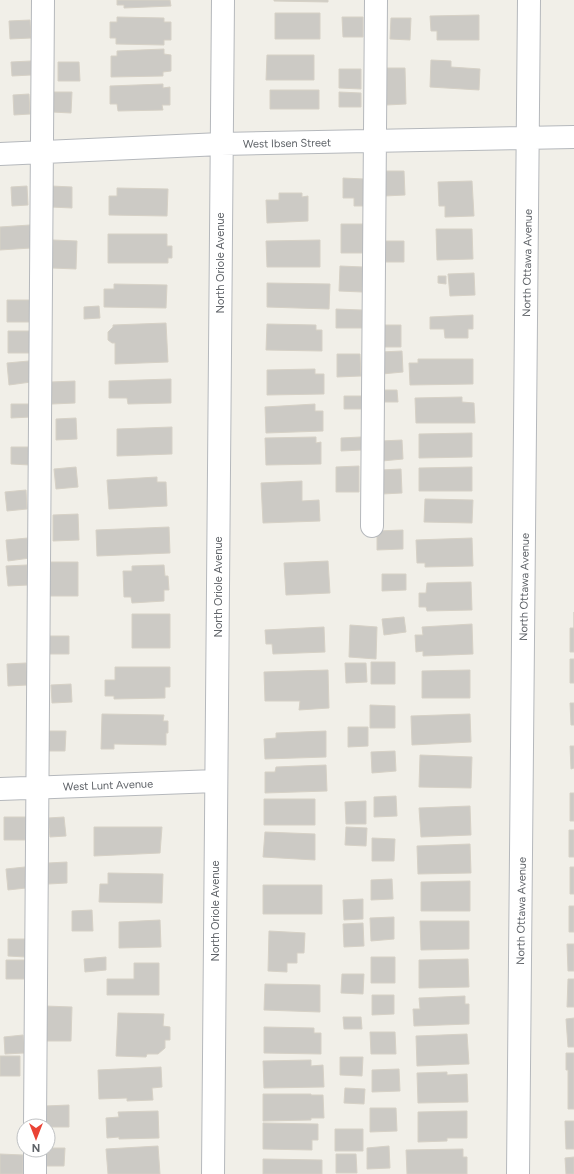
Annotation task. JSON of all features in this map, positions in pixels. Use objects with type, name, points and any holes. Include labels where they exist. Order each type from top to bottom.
[{"type":"street","points":[[35,1118],[43,0]]},
{"type":"street","name":"North Oriole Avenue","points":[[213,1174],[223,0]]},
{"type":"street","points":[[372,526],[376,0]]},
{"type":"street","name":"North Ottawa Avenue","points":[[518,1174],[529,0]]},
{"type":"street","name":"West Ibsen Street","points":[[0,154],[221,144],[574,137]]},
{"type":"street","name":"West Lunt Avenue","points":[[0,789],[216,781]]},
{"type":"street","points":[[35,1158],[35,1174]]},
{"type":"building","points":[[117,0],[170,0],[171,6],[124,8],[124,5],[117,5]]},
{"type":"building","points":[[328,0],[328,2],[274,1]]},
{"type":"building","points":[[275,13],[320,13],[320,39],[275,39]]},
{"type":"building","points":[[479,15],[479,40],[437,40],[437,31],[431,31],[430,16]]},
{"type":"building","points":[[117,17],[164,18],[164,22],[171,22],[171,40],[164,40],[164,45],[116,44],[116,38],[110,38],[110,22],[117,22]]},
{"type":"building","points":[[342,17],[363,17],[363,37],[343,37]]},
{"type":"building","points":[[391,18],[411,18],[410,40],[390,39]]},
{"type":"building","points":[[30,20],[31,38],[10,39],[9,21]]},
{"type":"building","points":[[164,49],[164,54],[171,55],[171,71],[163,72],[163,76],[111,77],[111,56],[117,56],[117,51]]},
{"type":"building","points":[[267,55],[314,55],[314,80],[266,80]]},
{"type":"building","points":[[431,60],[451,61],[451,67],[480,69],[479,90],[430,87]]},
{"type":"building","points":[[31,61],[31,75],[12,76],[11,62]]},
{"type":"building","points":[[58,62],[79,62],[80,81],[58,81]]},
{"type":"building","points":[[384,68],[405,68],[406,104],[386,105]]},
{"type":"building","points":[[339,69],[361,69],[361,89],[339,88]]},
{"type":"building","points":[[163,84],[163,88],[170,87],[170,105],[162,105],[163,110],[118,111],[117,104],[110,104],[110,86]]},
{"type":"building","points":[[270,90],[319,90],[319,109],[270,109]]},
{"type":"building","points":[[52,92],[72,92],[71,113],[52,112]]},
{"type":"building","points":[[339,92],[361,93],[361,107],[339,107]]},
{"type":"building","points":[[29,94],[30,114],[14,115],[13,95]]},
{"type":"building","points":[[384,171],[404,171],[405,195],[384,196]]},
{"type":"building","points":[[343,178],[364,179],[364,206],[354,206],[354,198],[343,198]]},
{"type":"building","points":[[472,181],[474,216],[445,217],[445,206],[439,206],[438,182]]},
{"type":"building","points":[[27,186],[28,205],[12,206],[11,187]]},
{"type":"building","points":[[51,186],[72,187],[72,208],[51,207]]},
{"type":"building","points":[[117,188],[168,189],[167,216],[109,215],[109,196],[117,196]]},
{"type":"building","points":[[279,193],[302,193],[302,197],[308,196],[308,221],[267,223],[266,200],[279,200]]},
{"type":"building","points":[[341,224],[363,224],[363,253],[341,253]]},
{"type":"building","points":[[30,225],[31,248],[0,250],[0,227]]},
{"type":"building","points":[[436,229],[472,229],[473,259],[437,260]]},
{"type":"building","points":[[108,234],[167,234],[167,246],[172,246],[172,258],[168,258],[168,263],[108,263]]},
{"type":"building","points":[[53,240],[77,241],[76,269],[52,268]]},
{"type":"building","points":[[320,240],[320,267],[267,267],[266,241]]},
{"type":"building","points":[[384,241],[404,241],[404,262],[384,262]]},
{"type":"building","points":[[340,266],[363,267],[362,292],[339,291]]},
{"type":"building","points":[[474,273],[475,295],[450,296],[448,274]]},
{"type":"building","points":[[438,276],[446,276],[446,284],[438,283]]},
{"type":"building","points":[[267,283],[330,284],[329,309],[267,307]]},
{"type":"building","points":[[114,284],[167,285],[166,308],[104,307],[104,289],[114,289]]},
{"type":"building","points":[[7,300],[32,300],[32,322],[7,322]]},
{"type":"building","points":[[99,306],[100,318],[84,319],[84,307]]},
{"type":"building","points":[[336,309],[362,310],[362,328],[336,328]]},
{"type":"building","points":[[473,315],[473,329],[468,329],[468,338],[445,338],[444,329],[430,329],[430,317]]},
{"type":"building","points":[[166,323],[168,362],[115,364],[115,343],[108,340],[108,332],[113,325]]},
{"type":"building","points":[[267,324],[316,325],[316,330],[322,330],[322,351],[266,350]]},
{"type":"building","points":[[381,325],[401,325],[401,347],[381,347]]},
{"type":"building","points":[[8,331],[30,331],[30,353],[8,353]]},
{"type":"building","points":[[402,351],[403,372],[382,374],[381,352]]},
{"type":"building","points":[[337,354],[360,354],[361,376],[337,377]]},
{"type":"building","points":[[418,359],[473,359],[473,384],[410,385],[409,363],[418,363]]},
{"type":"building","points":[[29,361],[31,382],[9,385],[7,363]]},
{"type":"building","points":[[315,369],[315,374],[324,374],[324,394],[267,395],[267,370]]},
{"type":"building","points":[[171,379],[171,403],[128,404],[127,398],[109,398],[109,381]]},
{"type":"building","points":[[75,381],[75,403],[52,404],[51,382]]},
{"type":"building","points":[[380,390],[397,390],[398,402],[381,402]]},
{"type":"building","points":[[344,396],[364,396],[364,409],[344,409]]},
{"type":"building","points":[[462,397],[462,402],[474,403],[475,423],[416,423],[415,398]]},
{"type":"building","points":[[11,404],[30,404],[31,417],[11,418]]},
{"type":"building","points":[[315,404],[315,411],[323,411],[323,431],[266,433],[265,407]]},
{"type":"building","points":[[76,418],[77,439],[56,440],[56,419]]},
{"type":"building","points":[[172,427],[172,454],[117,456],[117,429]]},
{"type":"building","points":[[472,433],[472,457],[419,458],[419,434]]},
{"type":"building","points":[[316,437],[316,443],[321,442],[321,464],[266,465],[265,438]]},
{"type":"building","points":[[361,437],[362,450],[341,451],[341,438]]},
{"type":"building","points":[[402,440],[403,459],[382,461],[381,441]]},
{"type":"building","points":[[11,447],[30,447],[30,465],[11,464]]},
{"type":"building","points":[[359,466],[359,492],[336,492],[336,467]]},
{"type":"building","points":[[76,467],[78,487],[56,489],[54,469]]},
{"type":"building","points":[[472,467],[472,491],[419,491],[419,468]]},
{"type":"building","points":[[401,469],[402,493],[382,494],[381,470]]},
{"type":"building","points":[[157,477],[157,482],[166,482],[167,506],[109,509],[107,480]]},
{"type":"building","points":[[302,481],[302,501],[319,500],[320,521],[263,523],[261,483]]},
{"type":"building","points":[[26,490],[27,509],[7,511],[5,492]]},
{"type":"building","points":[[425,499],[473,500],[472,523],[424,522]]},
{"type":"building","points":[[78,514],[79,540],[53,541],[53,515]]},
{"type":"building","points":[[169,527],[170,553],[97,556],[96,530]]},
{"type":"building","points":[[403,530],[403,549],[377,550],[377,531]]},
{"type":"building","points":[[28,538],[30,558],[8,561],[6,540]]},
{"type":"building","points":[[472,538],[473,566],[425,567],[425,563],[417,563],[416,540]]},
{"type":"building","points":[[328,561],[330,593],[286,595],[284,563]]},
{"type":"building","points":[[49,562],[78,562],[78,596],[49,596]]},
{"type":"building","points":[[27,565],[28,585],[8,586],[6,566]]},
{"type":"building","points":[[164,565],[165,576],[168,576],[169,590],[164,590],[164,601],[132,603],[131,597],[124,597],[123,571],[132,571],[132,566]]},
{"type":"building","points":[[382,574],[406,574],[406,590],[382,591]]},
{"type":"building","points":[[471,582],[472,610],[427,611],[426,607],[419,607],[419,593],[426,593],[427,583]]},
{"type":"building","points":[[132,614],[170,614],[170,648],[132,648]]},
{"type":"building","points":[[404,617],[406,632],[384,635],[382,619]]},
{"type":"building","points":[[472,624],[473,654],[423,656],[423,651],[416,652],[415,635],[423,635],[422,627]]},
{"type":"building","points":[[350,625],[377,627],[376,659],[349,657]]},
{"type":"building","points":[[324,627],[325,652],[273,654],[272,644],[266,644],[265,630]]},
{"type":"building","points":[[570,628],[574,628],[574,652],[570,652]]},
{"type":"building","points":[[49,636],[69,636],[69,654],[49,654]]},
{"type":"building","points":[[570,659],[574,659],[574,683],[570,683]]},
{"type":"building","points":[[371,662],[395,662],[395,684],[371,684]]},
{"type":"building","points":[[26,663],[27,685],[8,686],[7,664]]},
{"type":"building","points":[[345,663],[366,663],[367,682],[346,683]]},
{"type":"building","points":[[115,667],[170,667],[170,687],[165,687],[165,698],[114,699],[114,696],[105,696],[105,680],[115,680]]},
{"type":"building","points":[[328,670],[329,708],[299,710],[300,701],[265,701],[264,672]]},
{"type":"building","points":[[470,670],[470,698],[422,698],[422,671]]},
{"type":"building","points":[[71,684],[72,702],[52,703],[51,685]]},
{"type":"building","points":[[570,703],[574,703],[574,725],[571,725]]},
{"type":"building","points":[[370,705],[395,706],[395,728],[370,728]]},
{"type":"building","points":[[102,714],[164,715],[163,721],[168,721],[166,745],[114,744],[114,749],[101,749]]},
{"type":"building","points":[[470,714],[471,742],[412,745],[411,716]]},
{"type":"building","points":[[348,727],[368,727],[368,746],[348,747]]},
{"type":"building","points":[[48,731],[66,731],[65,751],[47,751]]},
{"type":"building","points":[[326,731],[326,757],[265,759],[264,739],[276,738],[276,733]]},
{"type":"building","points":[[570,746],[574,746],[574,768],[571,769]]},
{"type":"building","points":[[395,751],[396,771],[372,773],[371,752]]},
{"type":"building","points":[[420,755],[472,757],[471,788],[419,787]]},
{"type":"building","points":[[326,765],[327,791],[265,793],[265,772],[275,772],[276,767]]},
{"type":"building","points":[[570,793],[574,793],[574,821],[570,821]]},
{"type":"building","points":[[396,796],[397,816],[374,817],[374,797]]},
{"type":"building","points":[[264,799],[315,799],[315,825],[264,825]]},
{"type":"building","points":[[366,801],[366,824],[346,824],[345,802]]},
{"type":"building","points":[[470,806],[471,835],[421,837],[419,808]]},
{"type":"building","points":[[4,817],[28,817],[28,840],[4,840]]},
{"type":"building","points":[[64,817],[66,836],[50,837],[48,818]]},
{"type":"building","points":[[94,827],[162,827],[160,853],[94,856]]},
{"type":"building","points":[[346,827],[367,828],[366,846],[345,845]]},
{"type":"building","points":[[569,830],[574,830],[574,857],[569,857]]},
{"type":"building","points":[[265,832],[315,834],[315,860],[263,857]]},
{"type":"building","points":[[372,838],[395,839],[394,861],[372,861]]},
{"type":"building","points":[[470,844],[471,873],[418,874],[417,846]]},
{"type":"building","points":[[67,862],[67,883],[48,884],[48,863]]},
{"type":"building","points":[[25,867],[26,888],[8,890],[6,869]]},
{"type":"building","points":[[570,867],[574,867],[574,894],[570,894]]},
{"type":"building","points":[[108,873],[163,874],[162,903],[99,902],[100,884],[108,884]]},
{"type":"building","points":[[392,879],[393,899],[371,900],[371,880]]},
{"type":"building","points":[[470,881],[470,911],[421,911],[421,882]]},
{"type":"building","points":[[263,885],[322,885],[322,914],[263,914]]},
{"type":"building","points":[[363,899],[363,919],[344,920],[343,900]]},
{"type":"building","points":[[569,906],[574,906],[574,932],[569,932]]},
{"type":"building","points":[[92,910],[93,931],[72,931],[72,911]]},
{"type":"building","points":[[394,917],[394,939],[371,941],[370,918]]},
{"type":"building","points":[[160,920],[161,947],[119,948],[119,922]]},
{"type":"building","points":[[420,921],[469,921],[469,949],[421,950]]},
{"type":"building","points":[[363,923],[364,946],[344,947],[343,924]]},
{"type":"building","points":[[269,931],[305,933],[304,953],[297,953],[297,963],[287,963],[287,972],[268,971]]},
{"type":"building","points":[[8,939],[25,939],[26,957],[8,956]]},
{"type":"building","points":[[567,944],[574,944],[574,971],[568,971]]},
{"type":"building","points":[[106,957],[106,970],[85,972],[84,959]]},
{"type":"building","points":[[371,957],[395,957],[395,983],[371,983]]},
{"type":"building","points":[[468,959],[469,987],[419,988],[419,960]]},
{"type":"building","points":[[6,960],[25,960],[25,979],[6,979]]},
{"type":"building","points":[[134,963],[159,963],[159,995],[107,995],[107,979],[134,979]]},
{"type":"building","points":[[342,974],[364,974],[363,994],[341,993]]},
{"type":"building","points":[[568,979],[574,979],[574,1007],[567,1007]]},
{"type":"building","points":[[265,984],[320,985],[320,1012],[264,1010]]},
{"type":"building","points":[[372,995],[394,995],[394,1014],[372,1015]]},
{"type":"building","points":[[465,996],[465,1004],[469,1004],[469,1024],[414,1026],[413,1009],[420,1009],[419,998]]},
{"type":"building","points":[[45,1006],[72,1007],[71,1041],[44,1041]]},
{"type":"building","points":[[118,1013],[164,1014],[163,1026],[170,1027],[170,1040],[165,1040],[165,1048],[158,1054],[147,1054],[146,1057],[116,1056]]},
{"type":"building","points":[[343,1017],[361,1017],[362,1029],[344,1029]]},
{"type":"building","points":[[574,1018],[574,1047],[568,1047],[566,1019]]},
{"type":"building","points":[[264,1027],[314,1028],[314,1033],[321,1033],[321,1054],[264,1053]]},
{"type":"building","points":[[370,1032],[395,1032],[396,1054],[371,1054]]},
{"type":"building","points":[[467,1034],[469,1064],[417,1066],[416,1036]]},
{"type":"building","points":[[23,1035],[24,1053],[5,1054],[4,1037]]},
{"type":"building","points":[[566,1053],[574,1053],[574,1109],[568,1109],[568,1070],[566,1070]]},
{"type":"building","points":[[0,1056],[20,1056],[20,1076],[0,1076]]},
{"type":"building","points":[[340,1057],[363,1057],[362,1076],[340,1075]]},
{"type":"building","points":[[311,1060],[311,1066],[323,1065],[324,1087],[264,1088],[263,1061]]},
{"type":"building","points":[[161,1067],[162,1087],[152,1088],[153,1100],[127,1101],[127,1098],[99,1099],[98,1070]]},
{"type":"building","points":[[399,1069],[400,1091],[372,1092],[372,1070]]},
{"type":"building","points":[[447,1072],[447,1075],[467,1074],[468,1102],[418,1103],[417,1073]]},
{"type":"building","points":[[345,1088],[365,1089],[364,1104],[344,1103]]},
{"type":"building","points":[[263,1094],[323,1095],[324,1118],[311,1118],[311,1120],[263,1121]]},
{"type":"building","points":[[69,1105],[69,1127],[56,1127],[56,1118],[46,1118],[45,1106]]},
{"type":"building","points":[[370,1108],[396,1108],[397,1131],[370,1132]]},
{"type":"building","points":[[158,1111],[159,1138],[107,1138],[106,1118],[119,1117],[118,1112]]},
{"type":"building","points":[[467,1111],[467,1138],[447,1138],[447,1141],[418,1142],[418,1112]]},
{"type":"building","points":[[565,1121],[574,1121],[574,1149],[566,1149]]},
{"type":"building","points":[[263,1123],[318,1124],[318,1140],[312,1140],[312,1150],[263,1149]]},
{"type":"building","points":[[335,1129],[363,1129],[363,1151],[335,1151]]},
{"type":"building","points":[[158,1146],[160,1174],[108,1174],[106,1149]]},
{"type":"building","points":[[389,1146],[390,1168],[367,1169],[367,1148]]},
{"type":"building","points":[[56,1148],[65,1148],[64,1166],[43,1166],[44,1158],[56,1158]]},
{"type":"building","points":[[463,1149],[463,1157],[467,1157],[467,1174],[407,1174],[406,1150]]},
{"type":"building","points":[[0,1154],[16,1155],[16,1158],[23,1158],[23,1174],[0,1174]]},
{"type":"building","points":[[336,1154],[356,1154],[357,1173],[336,1173]]},
{"type":"building","points":[[574,1157],[574,1174],[566,1174],[565,1158]]},
{"type":"building","points":[[263,1159],[322,1160],[322,1174],[263,1174]]}]
